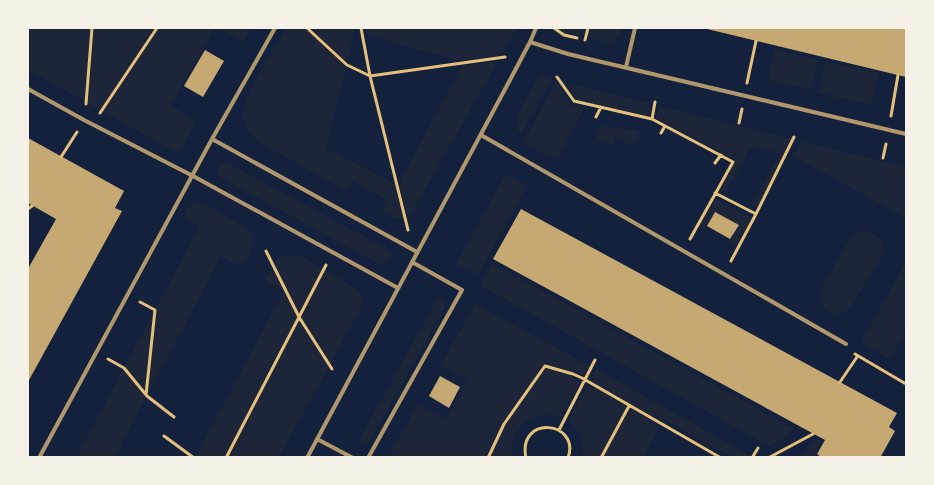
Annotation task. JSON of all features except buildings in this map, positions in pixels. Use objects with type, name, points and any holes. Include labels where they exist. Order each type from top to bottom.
[{"type":"lane","points":[[39,458],[212,138],[276,28]]},
{"type":"lane","points":[[306,458],[481,135],[536,28]]},
{"type":"lane","points":[[626,67],[634,28]]},
{"type":"lane","points":[[530,42],[568,54],[906,134]]},
{"type":"lane","points":[[28,89],[193,176],[398,288]]},
{"type":"lane","points":[[481,135],[846,344]]},
{"type":"lane","points":[[212,138],[417,252]]},
{"type":"lane","points":[[368,458],[462,290],[412,262]]},
{"type":"lane","points":[[317,439],[353,458]]},
{"type":"path","points":[[86,106],[92,28]]},
{"type":"path","points":[[99,113],[157,28]]},
{"type":"path","points":[[307,28],[347,64],[370,76],[505,56]]},
{"type":"path","points":[[361,28],[370,76],[408,230]]},
{"type":"path","points":[[554,28],[564,35],[578,38]]},
{"type":"path","points":[[585,40],[588,28]]},
{"type":"path","points":[[748,79],[756,41]]},
{"type":"path","points":[[891,113],[898,75]]},
{"type":"path","points":[[557,77],[574,101],[652,119],[733,162],[684,250]]},
{"type":"path","points":[[652,119],[656,102]]},
{"type":"path","points":[[596,117],[601,107]]},
{"type":"path","points":[[661,133],[665,126]]},
{"type":"path","points":[[724,274],[794,137]]},
{"type":"path","points":[[715,163],[720,155]]},
{"type":"path","points":[[715,193],[756,214]]},
{"type":"path","points":[[28,209],[32,206]]},
{"type":"path","points":[[266,251],[299,317],[332,369]]},
{"type":"path","points":[[226,458],[333,253]]},
{"type":"path","points":[[146,395],[155,310]]},
{"type":"path","points":[[846,344],[857,356],[906,384]]},
{"type":"path","points":[[840,382],[857,356]]},
{"type":"path","points":[[559,430],[595,360]]},
{"type":"path","points":[[488,458],[504,424],[545,366],[573,374],[585,380],[721,458]]},
{"type":"path","points":[[124,368],[146,395],[174,417]]},
{"type":"path","points":[[601,458],[629,406]]},
{"type":"path","points":[[526,458],[524,450],[526,442],[530,435],[543,427],[559,430],[568,440],[570,447],[568,458]]},
{"type":"path","points":[[770,457],[813,434]]},
{"type":"path","points":[[164,436],[194,458]]},
{"type":"path","points":[[752,458],[758,448]]},
{"type":"shaded area","points":[[28,28],[215,28],[171,105],[196,122],[182,149],[176,152],[28,70]]},
{"type":"shaded area","points":[[217,28],[251,28],[243,42]]},
{"type":"shaded area","points":[[287,28],[353,28],[354,32],[326,148],[398,185],[462,66],[498,61],[410,216],[399,219],[382,212],[387,200],[353,181],[346,191],[259,142],[245,125],[244,109],[253,86]]},
{"type":"shaded area","points":[[366,28],[517,28],[502,54],[460,61],[367,35]]},
{"type":"shaded area","points":[[558,28],[583,28],[581,36],[565,33]]},
{"type":"shaded area","points":[[590,28],[621,28],[619,35],[612,43],[588,38]]},
{"type":"shaded area","points":[[774,50],[818,59],[811,90],[768,80]]},
{"type":"shaded area","points":[[826,62],[878,73],[871,105],[818,93]]},
{"type":"shaded area","points":[[539,76],[553,77],[521,134],[517,129],[516,117]]},
{"type":"shaded area","points":[[556,82],[571,105],[584,108],[559,156],[552,157],[523,143]]},
{"type":"shaded area","points":[[565,82],[651,104],[649,116],[576,99]]},
{"type":"shaded area","points":[[659,106],[794,140],[757,208],[752,205],[780,153],[751,146],[725,194],[719,191],[736,160],[656,118]]},
{"type":"shaded area","points":[[604,126],[636,130],[639,132],[639,140],[633,144],[625,143],[619,139],[616,139],[613,144],[604,143],[595,134],[598,128]]},
{"type":"shaded area","points":[[801,141],[906,167],[906,218],[793,156]]},
{"type":"shaded area","points":[[223,162],[384,247],[389,251],[390,256],[387,262],[382,265],[377,263],[220,177],[217,169]]},
{"type":"shaded area","points":[[506,174],[527,185],[478,275],[456,264]]},
{"type":"shaded area","points":[[715,198],[752,218],[736,246],[728,242],[737,226],[716,214],[707,230],[699,226]]},
{"type":"shaded area","points":[[196,203],[206,205],[250,230],[254,239],[252,248],[245,262],[230,262],[221,257],[114,457],[76,458],[200,226],[184,217],[187,208]]},
{"type":"shaded area","points":[[865,231],[879,238],[884,253],[850,308],[838,314],[828,312],[821,304],[820,290],[851,237],[858,232]]},
{"type":"shaded area","points":[[279,256],[303,257],[358,290],[363,296],[363,304],[279,457],[195,458],[284,291],[265,280]]},
{"type":"shaded area","points":[[906,262],[906,330],[890,359],[861,343]]},
{"type":"shaded area","points":[[492,263],[793,428],[788,436],[769,446],[480,285]]},
{"type":"shaded area","points":[[439,296],[444,301],[444,309],[370,441],[362,445],[357,444]]},
{"type":"shaded area","points":[[475,304],[588,365],[584,375],[577,371],[573,378],[580,382],[561,417],[541,415],[525,423],[519,429],[515,438],[513,457],[388,458],[417,405],[446,419],[468,380],[441,365]]},
{"type":"shaded area","points":[[596,369],[749,455],[748,457],[732,457],[653,414],[649,422],[659,428],[643,457],[583,457],[581,437],[568,421],[587,386],[593,389],[597,382],[590,379]]},
{"type":"shaded area","points":[[815,438],[821,442],[815,455],[819,457],[798,457],[806,454]]}]
